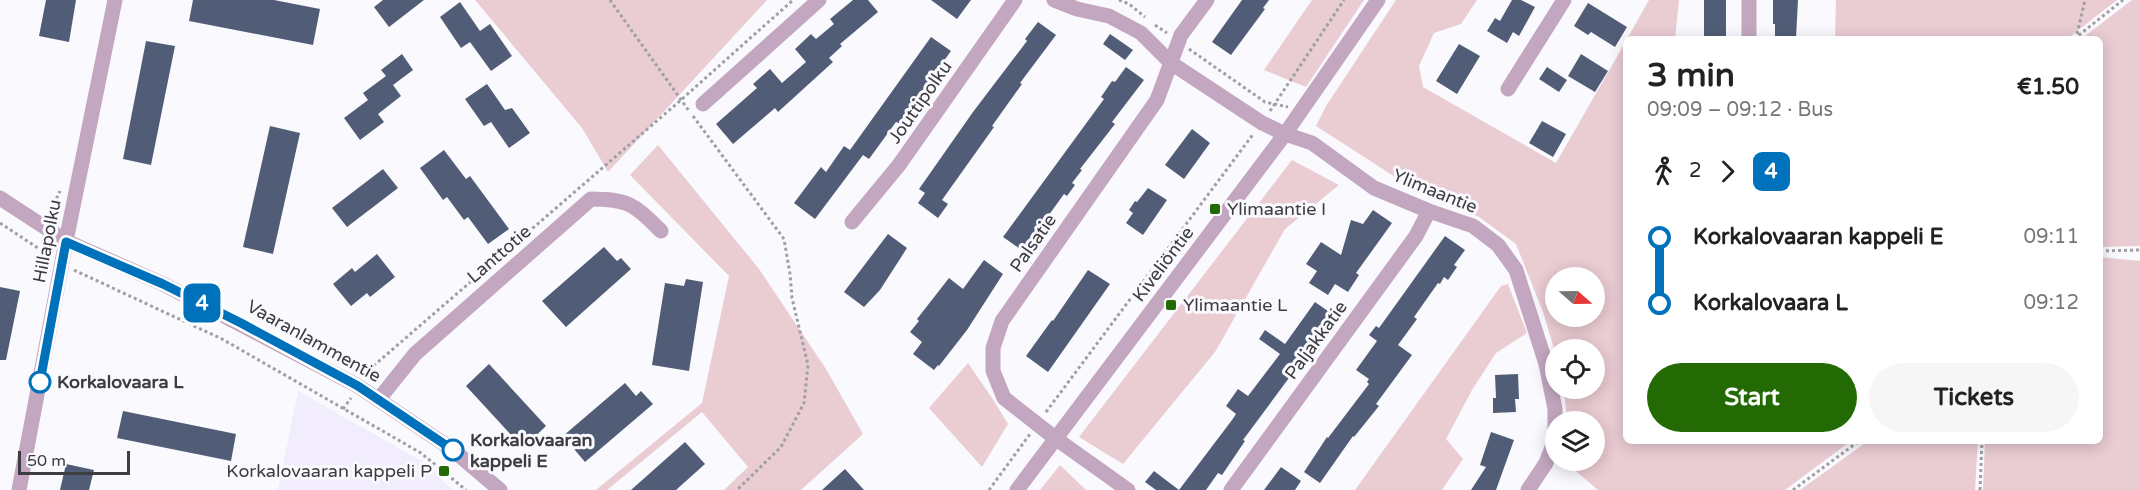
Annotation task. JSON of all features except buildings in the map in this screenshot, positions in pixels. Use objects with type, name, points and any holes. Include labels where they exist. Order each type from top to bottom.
[{"type":"street","name":"Hillapolku","points":[[19,490],[114,0]]},
{"type":"street","points":[[703,104],[819,0]]},
{"type":"street","name":"Jouttipolku","points":[[852,222],[899,165],[1015,0]]},
{"type":"street","name":"Ylimaantie","points":[[1054,0],[1077,9],[1109,16],[1141,33],[1171,63],[1262,123],[1312,143],[1374,188],[1429,212],[1473,226],[1498,245],[1516,270],[1546,364],[1555,409],[1555,440],[1546,463],[1528,490]]},
{"type":"street","name":"Palsatie","points":[[1055,438],[1004,398],[993,371],[993,348],[1002,321],[1156,100],[1181,35],[1207,0]]},
{"type":"street","name":"Kiveliöntie","points":[[1017,490],[1285,134],[1378,0]]},
{"type":"street","points":[[1508,89],[1564,0]]},
{"type":"street","points":[[1749,0],[1749,36]]},
{"type":"street","name":"Vaaranlammentie","points":[[0,198],[66,242],[192,298],[358,386],[453,450],[500,490]]},
{"type":"street","name":"Lanttotie","points":[[379,399],[415,354],[591,199],[616,199],[636,208],[661,231]]},
{"type":"street","name":"Paljakkatie","points":[[1231,490],[1416,236],[1429,212]]},
{"type":"street","points":[[1055,438],[1128,490]]},
{"type":"path","points":[[610,0],[784,239],[792,298],[808,365],[804,403],[781,447],[736,490]]},
{"type":"path","points":[[1119,0],[1129,4],[1146,18]]},
{"type":"path","points":[[989,490],[1262,123],[1344,0]]},
{"type":"path","points":[[2076,36],[2085,0]]},
{"type":"path","points":[[2078,36],[2123,0]]},
{"type":"path","points":[[1155,25],[1266,102],[1286,106],[1299,114]]},
{"type":"path","points":[[0,223],[62,264],[222,339],[421,453],[466,490]]},
{"type":"path","points":[[2103,251],[2140,250]]},
{"type":"path","points":[[1793,490],[1855,444]]},
{"type":"path","points":[[1980,490],[1982,444]]},
{"type":"shaded area","points":[[475,0],[767,0],[608,172],[582,128]]},
{"type":"shaded area","points":[[1312,0],[1364,0],[1306,87],[1264,70]]},
{"type":"shaded area","points":[[1396,0],[1477,0],[1461,24],[1434,33],[1419,66],[1423,87],[1556,163],[1623,46],[1623,444],[1847,444],[1785,490],[1598,490],[1576,471],[1605,471],[1605,411],[1566,411],[1565,399],[1605,399],[1605,339],[1551,339],[1548,327],[1605,327],[1605,267],[1545,267],[1545,319],[1516,244],[1479,217],[1406,184],[1316,126],[1326,106]]},
{"type":"shaded area","points":[[1649,0],[1679,0],[1675,36],[1629,36]]},
{"type":"shaded area","points":[[1836,0],[2117,0],[2071,36],[1835,36]]},
{"type":"shaded area","points":[[2132,0],[2140,0],[2140,246],[2103,247],[2103,36],[2085,36]]},
{"type":"shaded area","points":[[658,145],[759,269],[826,369],[863,434],[801,490],[724,490],[748,467],[702,412],[607,490],[596,490],[702,403],[729,276],[630,175]]},
{"type":"shaded area","points":[[1292,160],[1339,185],[1285,229],[1215,352],[1123,464],[1079,437]]},
{"type":"shaded area","points":[[2103,257],[2140,261],[2140,490],[1983,490],[1985,444],[2103,444]]},
{"type":"shaded area","points":[[1508,284],[1527,333],[1496,353],[1472,390],[1446,439],[1463,459],[1442,490],[1355,490],[1501,286]]},
{"type":"shaded area","points":[[968,363],[1008,424],[982,467],[929,408]]},
{"type":"shaded area","points":[[298,391],[427,464],[452,490],[278,490]]},
{"type":"shaded area","points":[[1864,444],[1978,444],[1975,490],[1800,490]]},
{"type":"shaded area","points":[[1060,465],[1086,490],[1040,490]]},
{"type":"bus line","name":"4","points":[[40,382],[66,242],[163,284],[241,323],[358,386],[453,450]]},
{"type":"place","name":"Ylimaantie I","points":[[1215,209]]},
{"type":"place","name":"Ylimaantie L","points":[[1171,305]]},
{"type":"place","name":"Korkalovaara L","points":[[40,382]]},
{"type":"place","name":"Korkalovaaran kappeli E","points":[[453,450]]},
{"type":"place","name":"Korkalovaaran kappeli P","points":[[444,471]]}]
